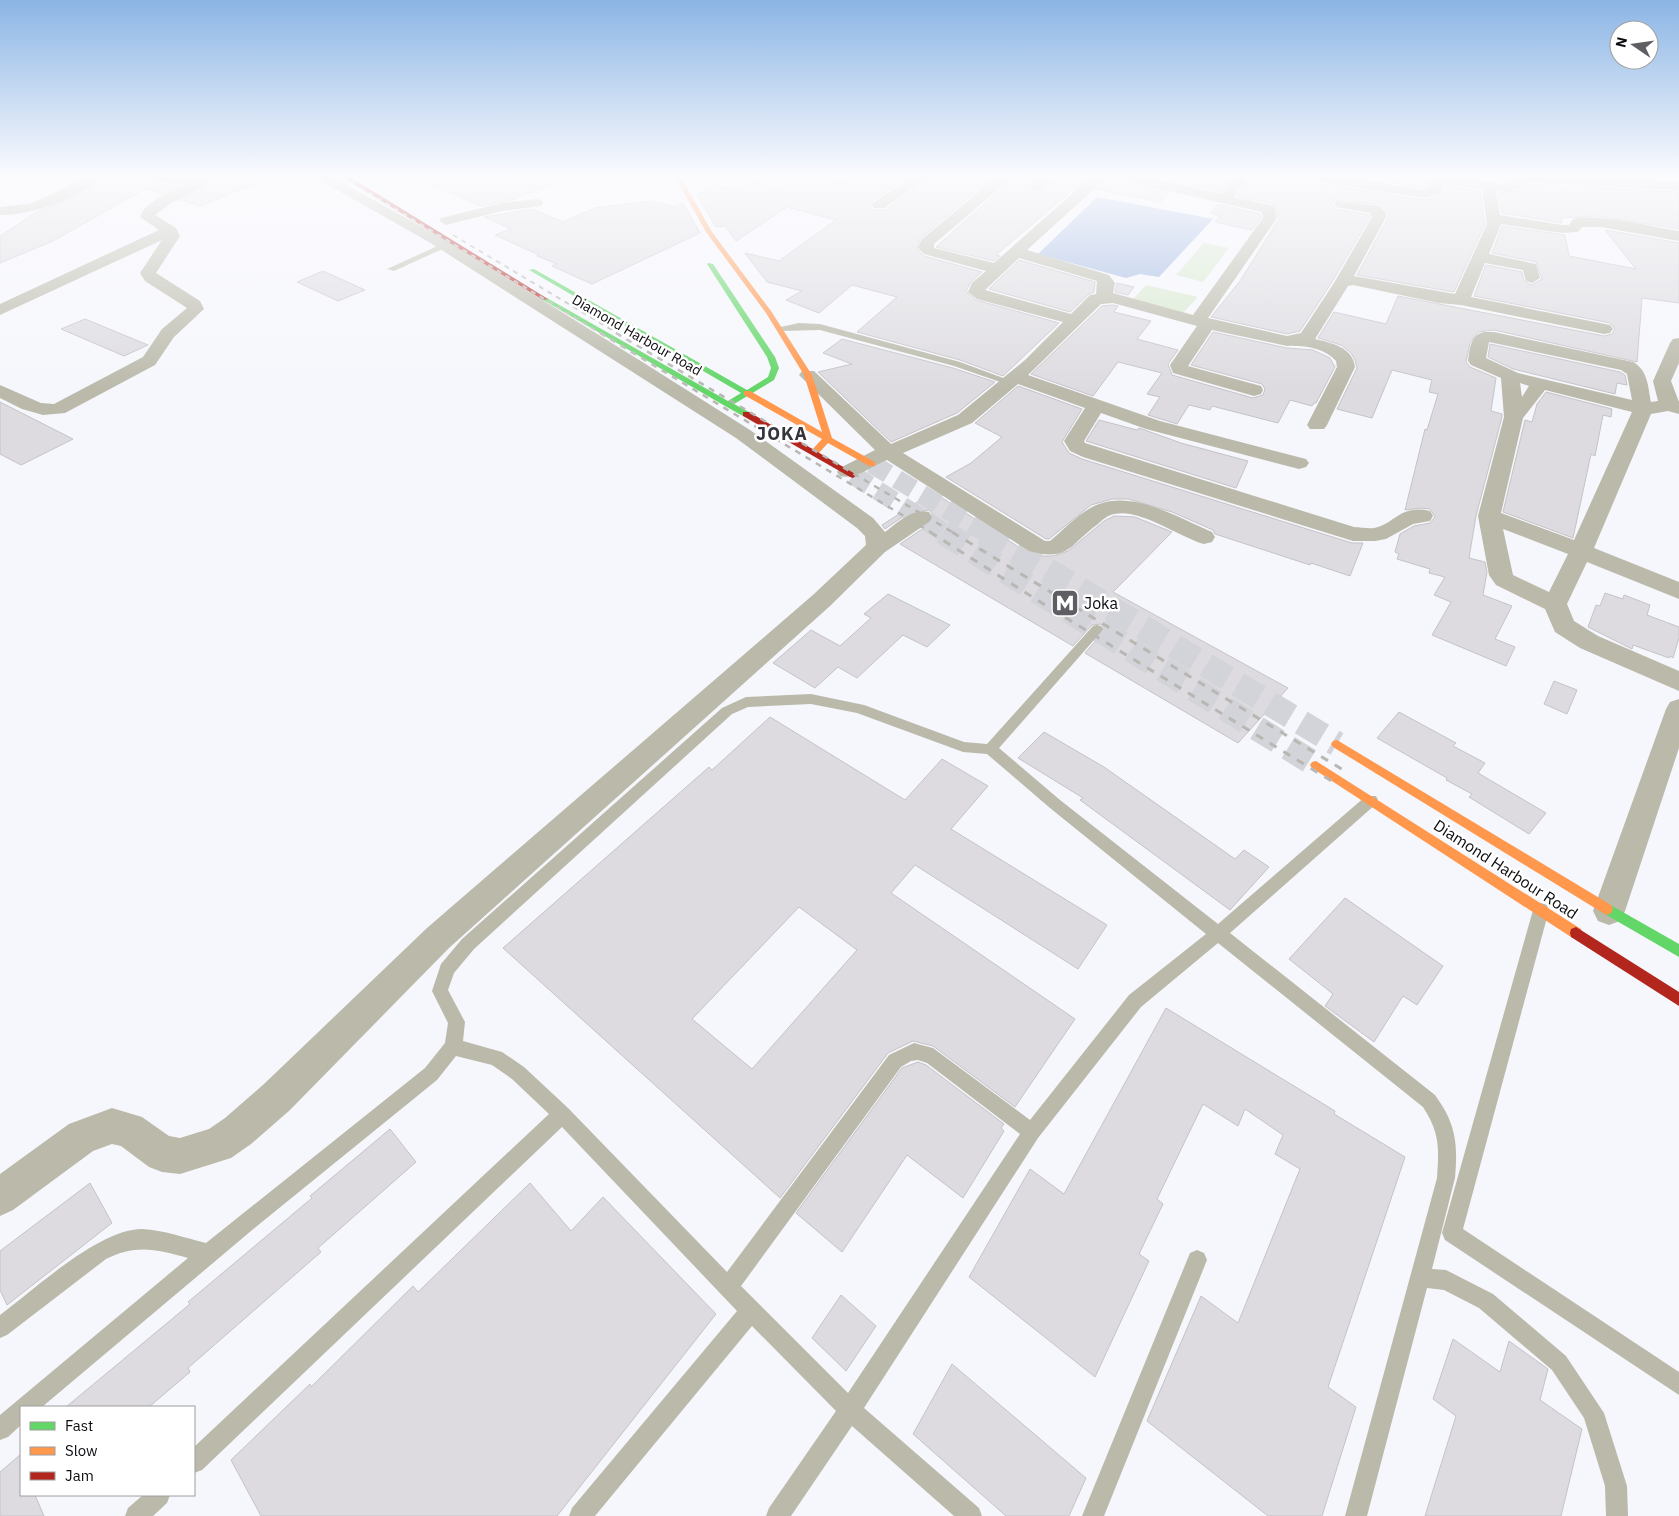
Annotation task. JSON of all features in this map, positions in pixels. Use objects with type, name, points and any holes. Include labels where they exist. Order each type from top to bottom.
[{"type":"main road","name":"Diamond Harbour Road","points":[[461,248],[590,326],[850,473]]},
{"type":"main road","points":[[721,248],[780,328],[808,374],[828,438],[814,453]]},
{"type":"main road","points":[[704,254],[727,287],[776,368],[775,374],[770,378],[728,404]]},
{"type":"main road","name":"Diamond Harbour Road","points":[[524,265],[828,438],[876,459]]},
{"type":"main road","name":"Diamond Harbour Road","points":[[1338,744],[1609,911],[1679,951]]},
{"type":"main road","name":"Diamond Harbour Road","points":[[1316,765],[1679,1000]]},
{"type":"street","points":[[0,310],[130,248]]},
{"type":"street","points":[[0,391],[36,409],[48,411],[58,409],[149,361],[168,333],[196,309],[151,278],[148,273],[164,248]]},
{"type":"street","points":[[468,248],[744,434],[865,523],[876,535],[879,541],[877,547]]},
{"type":"street","points":[[926,248],[929,251],[998,269]]},
{"type":"street","points":[[1022,248],[978,286],[976,292],[983,296],[1075,320]]},
{"type":"street","points":[[1250,248],[1203,322],[1179,365],[1179,369],[1254,390]]},
{"type":"street","points":[[850,473],[876,459],[965,419],[1012,379],[1096,299],[1104,297],[1287,341],[1300,340],[1307,337],[1342,283],[1362,248]]},
{"type":"street","points":[[1461,300],[1482,248]]},
{"type":"street","points":[[1017,252],[1103,278],[1107,283],[1104,297]]},
{"type":"street","points":[[1478,257],[1530,267],[1532,278]]},
{"type":"street","points":[[1342,283],[1352,280],[1604,329]]},
{"type":"street","points":[[1555,604],[1581,551],[1642,410],[1636,374],[1634,370],[1627,366],[1494,337],[1484,337],[1481,340],[1477,361],[1510,375],[1539,384],[1642,410],[1674,406],[1662,381],[1679,343]]},
{"type":"street","points":[[1300,340],[1339,352],[1347,360],[1346,367],[1317,425]]},
{"type":"street","points":[[808,374],[876,459],[1042,547],[1057,547],[1106,509],[1117,507],[1147,514],[1204,537]]},
{"type":"street","points":[[1510,375],[1514,417],[1489,516],[1500,575],[1504,580],[1555,604],[1564,626],[1589,642],[1679,682]]},
{"type":"street","points":[[1012,379],[1097,404],[1152,425],[1299,463]]},
{"type":"street","points":[[1514,417],[1529,400],[1539,384]]},
{"type":"street","points":[[1097,404],[1074,441],[1077,447],[1090,453],[1353,534],[1381,533],[1402,520],[1412,516],[1422,516]]},
{"type":"street","points":[[1489,516],[1679,591]]},
{"type":"street","points":[[0,1197],[82,1137],[112,1126],[129,1130],[162,1154],[180,1156],[218,1145],[238,1131],[277,1097],[438,938],[822,600],[877,547],[921,517]]},
{"type":"street","points":[[1609,911],[1679,709]]},
{"type":"lane","points":[[391,268],[434,248]]},
{"type":"lane","points":[[780,328],[820,327],[1012,379]]},
{"type":"lane","points":[[990,749],[1097,629]]},
{"type":"lane","points":[[27,1406],[208,1254],[431,1074],[453,1047],[457,1022],[440,991],[447,969],[468,944],[569,852],[727,711],[746,702],[811,699],[859,708],[963,748],[990,749],[1055,804],[1429,1101],[1443,1120],[1449,1149],[1446,1178],[1356,1516]]},
{"type":"lane","points":[[777,1516],[850,1410],[1032,1132],[1135,1001],[1219,933],[1371,800]]},
{"type":"lane","points":[[1541,910],[1452,1234],[1679,1384]]},
{"type":"lane","points":[[453,1047],[496,1058],[518,1073],[562,1114],[751,1311],[850,1410],[971,1516]]},
{"type":"lane","points":[[728,1287],[895,1061],[911,1050],[922,1051],[933,1057],[1032,1132]]},
{"type":"lane","points":[[195,1461],[562,1114]]},
{"type":"lane","points":[[0,1328],[99,1252],[121,1241],[142,1239],[166,1242],[208,1254]]},
{"type":"lane","points":[[1093,1516],[1196,1260]]},
{"type":"lane","points":[[1420,1278],[1446,1280],[1474,1293],[1559,1363],[1593,1413],[1616,1486],[1617,1516]]},
{"type":"lane","points":[[580,1516],[751,1311]]},
{"type":"lane","points":[[0,1429],[20,1412]]},
{"type":"lane","points":[[136,1516],[158,1496]]},
{"type":"green space","points":[[1200,248],[1229,248],[1203,282],[1176,275]]},
{"type":"green space","points":[[1146,285],[1198,297],[1182,314],[1133,299]]},
{"type":"water","points":[[1044,248],[1186,248],[1159,277],[1140,274],[1126,278],[1038,254]]},
{"type":"building","points":[[0,248],[37,248],[0,263]]},
{"type":"building","points":[[523,248],[669,248],[592,284],[552,266],[557,264],[537,256],[539,255]]},
{"type":"building","points":[[797,248],[917,248],[924,256],[982,272],[971,282],[966,291],[976,300],[1059,323],[1003,376],[960,360],[857,332],[897,297],[852,285],[819,313],[786,300],[802,291],[767,282],[745,253],[779,261]]},
{"type":"building","points":[[939,248],[1005,248],[996,255],[1000,256],[994,261]]},
{"type":"building","points":[[1261,248],[1352,248],[1300,331],[1287,334],[1211,317],[1240,281]]},
{"type":"building","points":[[1372,248],[1474,248],[1454,292],[1357,275]]},
{"type":"building","points":[[1494,248],[1567,248],[1569,256],[1636,269],[1619,248],[1679,248],[1679,303],[1642,298],[1637,362],[1494,330],[1478,332],[1470,343],[1466,362],[1470,367],[1496,378],[1491,411],[1502,414],[1502,417],[1476,516],[1469,558],[1485,562],[1487,572],[1483,595],[1512,606],[1495,639],[1515,647],[1506,666],[1432,635],[1451,602],[1434,595],[1445,577],[1429,573],[1430,569],[1397,559],[1399,554],[1395,552],[1400,534],[1414,526],[1430,523],[1435,517],[1430,509],[1405,510],[1425,429],[1427,430],[1438,394],[1429,392],[1432,380],[1392,370],[1372,418],[1337,409],[1357,368],[1355,360],[1351,353],[1341,345],[1318,338],[1334,312],[1386,324],[1398,296],[1604,336],[1612,334],[1615,329],[1610,323],[1474,296],[1486,265],[1522,272],[1524,281],[1531,285],[1542,279],[1536,262],[1492,253]]},
{"type":"building","points":[[1019,260],[1095,282],[1094,292],[1089,294],[1070,312],[989,289]]},
{"type":"building","points":[[323,271],[365,290],[338,301],[297,282]]},
{"type":"building","points":[[1117,283],[1134,287],[1128,295],[1115,292]]},
{"type":"building","points":[[1102,306],[1118,306],[1114,312],[1151,321],[1137,339],[1178,350],[1168,364],[1172,375],[1253,398],[1263,395],[1265,389],[1262,384],[1191,365],[1213,332],[1287,348],[1313,350],[1330,358],[1335,367],[1316,403],[1312,406],[1290,400],[1278,423],[1212,406],[1210,410],[1189,405],[1177,424],[1148,415],[1160,397],[1147,394],[1162,373],[1118,362],[1093,396],[1031,374]]},
{"type":"building","points":[[85,319],[148,345],[124,356],[61,329]]},
{"type":"building","points":[[842,339],[953,368],[995,382],[957,413],[891,442],[818,372],[852,364],[823,353]]},
{"type":"building","points":[[1490,344],[1620,372],[1625,375],[1627,385],[1617,383],[1615,394],[1513,369],[1488,357]]},
{"type":"building","points":[[1018,386],[1082,409],[1062,442],[1069,453],[1082,459],[1352,543],[1363,543],[1350,576],[1215,534],[1213,530],[1172,512],[1128,499],[1112,499],[1091,505],[1049,539],[1046,539],[946,477],[971,463],[1002,437],[975,423]]},
{"type":"building","points":[[1546,392],[1612,409],[1611,417],[1603,415],[1595,456],[1591,454],[1573,538],[1503,512],[1525,420],[1532,422],[1537,404]]},
{"type":"building","points":[[0,402],[73,439],[21,465],[0,454]]},
{"type":"building","points":[[1099,420],[1137,430],[1139,428],[1181,443],[1248,461],[1236,488],[1086,441]]},
{"type":"building","points":[[933,492],[1028,553],[1042,556],[1053,556],[1068,551],[1104,521],[1114,516],[1135,517],[1172,532],[1113,592],[1288,688],[1238,743],[1085,653],[1105,630],[1101,624],[1092,625],[1073,646],[900,544],[931,523],[934,516],[929,510],[910,512],[885,529],[882,525]]},
{"type":"building","points":[[1605,593],[1623,599],[1624,595],[1650,605],[1647,615],[1679,627],[1679,638],[1673,658],[1633,645],[1632,649],[1588,627],[1596,605],[1600,606]]},
{"type":"building","points":[[888,594],[950,625],[927,647],[903,635],[857,678],[838,667],[815,688],[773,663],[811,630],[840,646],[871,618],[864,614]]},
{"type":"building","points":[[1554,681],[1577,690],[1567,714],[1544,704]]},
{"type":"building","points":[[1399,712],[1456,743],[1453,746],[1485,763],[1478,773],[1546,813],[1529,834],[1469,797],[1472,794],[1446,780],[1447,778],[1377,738]]},
{"type":"building","points":[[770,717],[905,800],[942,759],[988,786],[951,829],[1107,925],[1078,969],[915,865],[891,893],[1075,1019],[1015,1107],[933,1046],[913,1041],[888,1053],[780,1198],[503,948],[709,767],[712,770]],"holes":[[[799,907],[857,950],[752,1069],[692,1019]]]},
{"type":"building","points":[[1044,732],[1104,767],[1235,859],[1244,850],[1269,867],[1230,910],[1080,800],[1083,798],[1018,758]]},
{"type":"building","points":[[1345,898],[1443,966],[1417,1005],[1403,996],[1374,1042],[1325,1006],[1333,994],[1289,959]]},
{"type":"building","points":[[1166,1008],[1335,1111],[1334,1114],[1405,1157],[1328,1387],[1356,1407],[1322,1516],[1268,1516],[1147,1421],[1201,1296],[1238,1323],[1300,1169],[1275,1154],[1283,1135],[1245,1109],[1238,1126],[1203,1104],[1157,1199],[1163,1204],[1139,1254],[1149,1261],[1095,1377],[969,1277],[1030,1169],[1064,1194]]},
{"type":"building","points":[[918,1062],[926,1065],[1004,1124],[1001,1128],[1004,1131],[963,1198],[907,1155],[842,1252],[796,1213],[902,1068]]},
{"type":"building","points":[[390,1129],[416,1162],[318,1248],[321,1252],[188,1368],[190,1372],[150,1406],[67,1406],[190,1304],[188,1302],[312,1198],[310,1196]]},
{"type":"building","points":[[90,1183],[112,1223],[7,1305],[0,1290],[0,1251]]},
{"type":"building","points":[[530,1183],[571,1231],[603,1197],[716,1314],[557,1516],[261,1516],[231,1460],[310,1384],[311,1387],[413,1286],[418,1292]]},
{"type":"building","points":[[841,1295],[876,1326],[846,1371],[812,1338]]},
{"type":"building","points":[[1453,1339],[1500,1372],[1509,1341],[1548,1369],[1540,1400],[1582,1429],[1561,1516],[1425,1516],[1456,1416],[1433,1399]]},
{"type":"building","points":[[952,1364],[1086,1478],[1069,1516],[1006,1516],[913,1434]]},
{"type":"building","points":[[20,1455],[20,1496],[35,1496],[44,1516],[0,1516],[0,1472]]},
{"type":"tunnel","points":[[872,464],[986,533]]},
{"type":"tunnel","points":[[853,475],[945,533]]},
{"type":"tunnel","points":[[943,532],[1316,765]]},
{"type":"tunnel","points":[[984,532],[1337,744]]},
{"type":"railway","points":[[460,248],[602,334]]},
{"type":"railway","points":[[474,248],[619,334]]},
{"type":"railway","points":[[600,333],[932,533]]},
{"type":"railway","points":[[616,333],[954,533]]},
{"type":"railway","points":[[930,532],[1338,785]]},
{"type":"railway","points":[[952,532],[1345,771]]},
{"type":"traffic: fast","points":[[710,264],[771,357],[775,368],[771,378],[728,404]]},
{"type":"traffic: fast","points":[[532,270],[747,393]]},
{"type":"traffic: fast","points":[[545,299],[746,414]]},
{"type":"traffic: fast","points":[[1607,909],[1679,951]]},
{"type":"traffic: slow","points":[[721,248],[769,312],[808,375],[828,438],[814,453]]},
{"type":"traffic: slow","points":[[747,393],[872,464]]},
{"type":"traffic: slow","points":[[1337,744],[1607,909]]},
{"type":"traffic: slow","points":[[1316,765],[1576,933]]},
{"type":"traffic: jam","points":[[461,248],[545,299]]},
{"type":"traffic: jam","points":[[746,414],[853,475]]},
{"type":"traffic: jam","points":[[1576,933],[1679,1000]]},
{"type":"place","name":"Joka","points":[[1065,603]]},
{"type":"district","name":"JOKA","points":[[782,433]]}]
